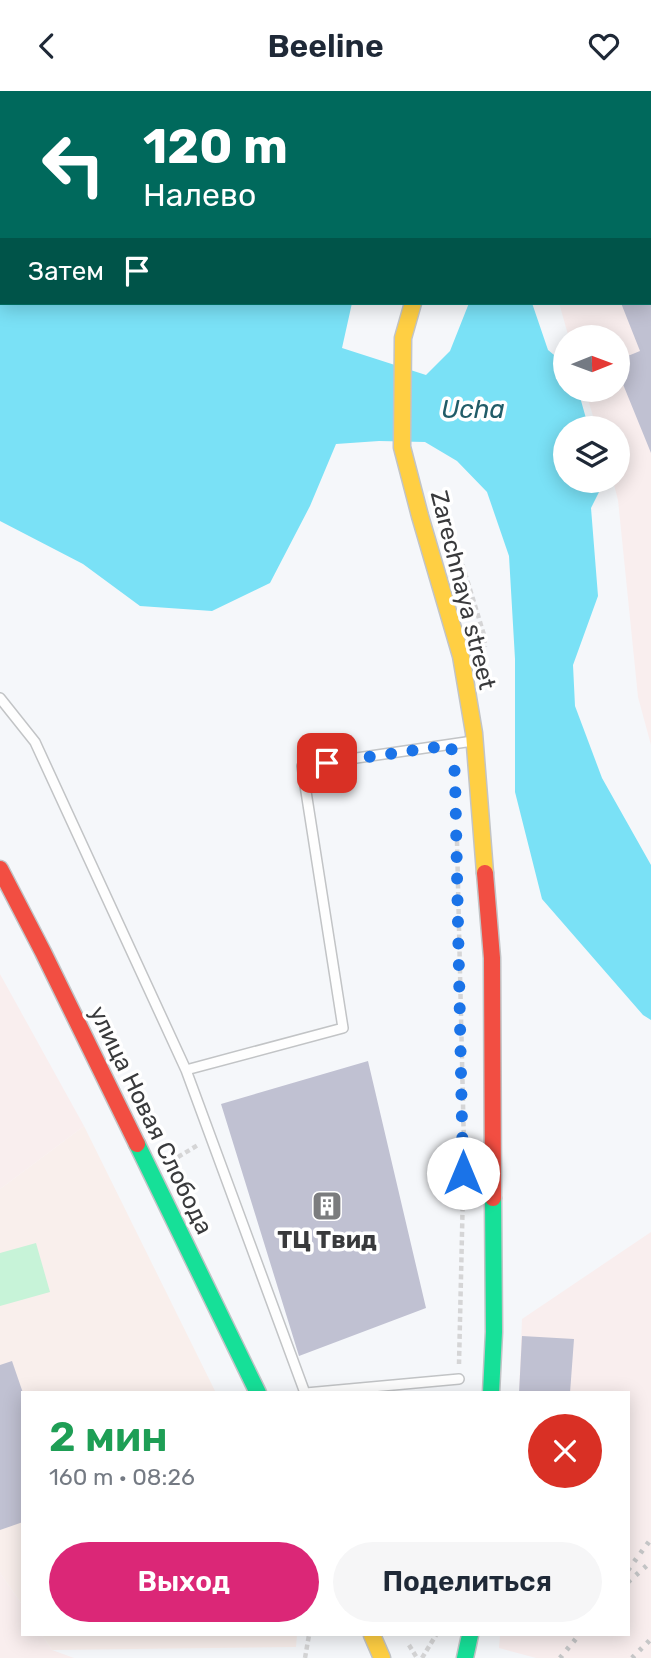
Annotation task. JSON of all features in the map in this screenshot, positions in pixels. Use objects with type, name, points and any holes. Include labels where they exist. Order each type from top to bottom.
[{"type":"main road","name":"Zarechnaya street","points":[[412,305],[403,338],[402,447],[461,656],[475,741],[492,958],[494,1332],[491,1391]]},
{"type":"main road","name":"улица Новая Слобода","points":[[0,869],[257,1391]]},
{"type":"main road","points":[[372,1636],[382,1658]]},
{"type":"main road","points":[[465,1658],[470,1636]]},
{"type":"lane","points":[[0,698],[35,742],[186,1070],[305,1391]]},
{"type":"lane","points":[[186,1070],[343,1028],[302,767],[475,741]]},
{"type":"lane","points":[[326,1391],[459,1378]]},
{"type":"path","points":[[456,829],[464,1147],[459,1378]]},
{"type":"path","points":[[178,1157],[210,1137]]},
{"type":"path","points":[[305,1658],[309,1636]]},
{"type":"path","points":[[409,1644],[420,1658],[435,1636]]},
{"type":"shaded area","points":[[560,305],[651,305],[651,745],[638,697],[616,493],[630,493],[630,416],[593,416],[589,403],[630,403],[630,325],[565,325]]},
{"type":"shaded area","points":[[0,974],[84,1126],[0,1189]]},
{"type":"shaded area","points":[[84,1126],[215,1391],[21,1391],[21,1603],[0,1573],[0,1189]]},
{"type":"shaded area","points":[[651,1232],[651,1658],[536,1658],[499,1648],[500,1636],[630,1636],[630,1391],[519,1391],[522,1319]]},
{"type":"shaded area","points":[[0,1573],[21,1603],[21,1636],[43,1636],[52,1650],[74,1658],[0,1658]]},
{"type":"shaded area","points":[[43,1636],[297,1636],[296,1647],[52,1650]]},
{"type":"green space","points":[[36,1243],[50,1292],[0,1306],[0,1253]]},
{"type":"water","name":"Ucha","points":[[0,305],[352,305],[342,348],[426,375],[450,351],[468,305],[533,305],[548,350],[553,354],[553,403],[582,403],[585,416],[553,416],[553,493],[598,493],[591,508],[598,596],[573,665],[575,706],[602,778],[651,865],[651,1020],[643,1015],[542,899],[515,792],[515,659],[509,556],[487,492],[457,461],[425,442],[336,444],[310,506],[270,583],[212,611],[140,606],[83,564],[0,521]]},
{"type":"building","points":[[622,305],[651,305],[651,453],[630,401],[630,355],[640,351]]},
{"type":"building","name":"ТЦ Твид","points":[[368,1061],[426,1308],[299,1356],[221,1104]]},
{"type":"building","points":[[522,1336],[574,1339],[570,1391],[519,1391]]},
{"type":"building","points":[[12,1361],[22,1391],[21,1523],[0,1530],[0,1365]]},
{"type":"railway","points":[[630,1567],[651,1539]]},
{"type":"railway","points":[[630,1580],[651,1562]]},
{"type":"railway","points":[[560,1658],[578,1636]]},
{"type":"railway","points":[[632,1658],[651,1639]]},
{"type":"traffic: fast","points":[[137,1144],[257,1391]]},
{"type":"traffic: fast","points":[[491,1391],[494,1332],[493,1198]]},
{"type":"traffic: fast","points":[[465,1658],[470,1636]]},
{"type":"traffic: slow","points":[[412,305],[403,338],[402,447],[461,656],[474,733],[485,873]]},
{"type":"traffic: slow","points":[[372,1636],[382,1658]]},
{"type":"traffic: jam","points":[[0,869],[137,1144]]},
{"type":"traffic: jam","points":[[485,873],[492,958],[493,1198]]},
{"type":"place","name":"ТЦ Твид","points":[[327,1206]]},
{"type":"route","points":[[327,763],[451,745],[455,774],[463,1173]]}]
